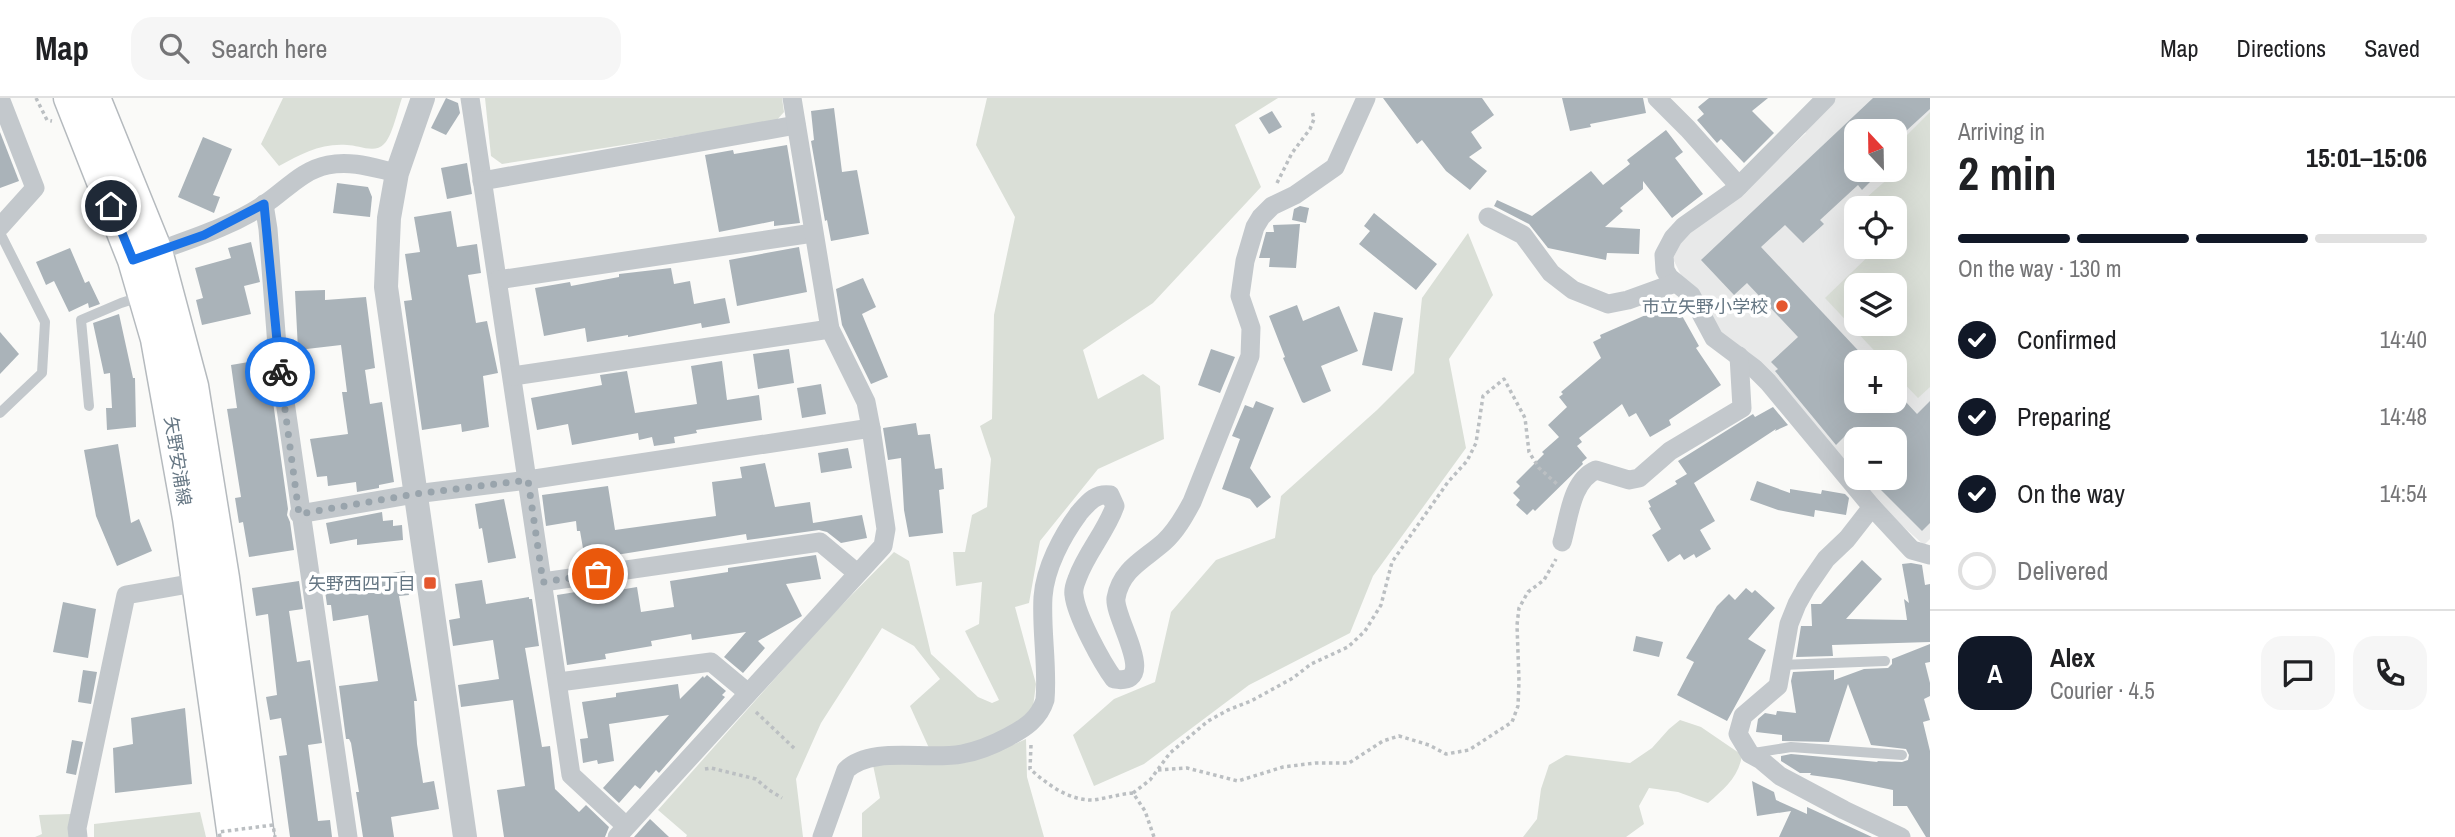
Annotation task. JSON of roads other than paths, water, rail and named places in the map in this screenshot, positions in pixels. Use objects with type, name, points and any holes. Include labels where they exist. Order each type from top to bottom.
[{"type":"main road","name":"矢野安浦線","points":[[95,98],[145,256],[193,386],[233,837]]},
{"type":"main road","name":"矢野安浦線","points":[[63,110],[145,256],[145,296],[210,580],[259,837]]},
{"type":"street","points":[[0,98],[36,188],[0,227]]},
{"type":"street","points":[[424,98],[397,173],[389,218],[386,286],[466,837]]},
{"type":"street","points":[[470,98],[571,775],[621,832],[883,546],[886,529],[866,402],[830,329],[792,98]]},
{"type":"street","points":[[822,837],[846,770],[854,762],[865,758],[901,755],[961,755],[989,748],[1032,723],[1045,700],[1043,596],[1048,573],[1069,527],[1090,501],[1101,494],[1110,495],[1115,506],[1073,592],[1075,603],[1106,669],[1114,679],[1123,681],[1131,678],[1136,661],[1116,605],[1117,595],[1127,573],[1165,541],[1192,502],[1250,356],[1251,328],[1240,296],[1241,279],[1255,227],[1272,206],[1295,195],[1335,167],[1366,98]]},
{"type":"street","points":[[1658,98],[1739,186]]},
{"type":"street","points":[[1826,98],[1739,186],[1684,226],[1667,247],[1664,255],[1665,270],[1675,283],[1691,295],[1714,338],[1768,382],[1872,507],[1912,550],[1930,555]]},
{"type":"street","points":[[482,181],[796,125]]},
{"type":"street","points":[[145,256],[204,235],[264,204],[297,178],[326,165],[352,163],[397,173]]},
{"type":"street","points":[[264,204],[277,346],[299,514],[348,837]]},
{"type":"street","points":[[1489,217],[1523,235],[1551,273],[1573,290],[1608,304],[1628,300],[1675,283]]},
{"type":"street","points":[[498,280],[813,233]]},
{"type":"street","points":[[513,376],[830,329]]},
{"type":"street","points":[[1562,542],[1575,494],[1586,474],[1596,470],[1629,480],[1639,478],[1670,451],[1742,408],[1738,356]]},
{"type":"street","points":[[299,514],[415,494],[528,480],[871,428]]},
{"type":"street","points":[[1872,507],[1847,539],[1826,559],[1797,604],[1789,624],[1778,686],[1743,716],[1738,734],[1750,754],[1780,776],[1856,817],[1901,837]]},
{"type":"street","points":[[543,582],[820,541],[857,573]]},
{"type":"street","points":[[78,837],[76,828],[126,595],[210,580]]},
{"type":"street","points":[[559,682],[711,662],[744,696]]},
{"type":"lane","points":[[0,233],[45,322],[42,373],[0,413]]},
{"type":"lane","points":[[89,406],[81,320],[145,296]]},
{"type":"lane","points":[[1780,666],[1885,661]]},
{"type":"lane","points":[[1750,754],[1791,747],[1902,755]]},
{"type":"place","name":"市立矢野小学校","points":[[1782,306]]},
{"type":"place","name":"矢野西四丁目","points":[[430,583]]}]
